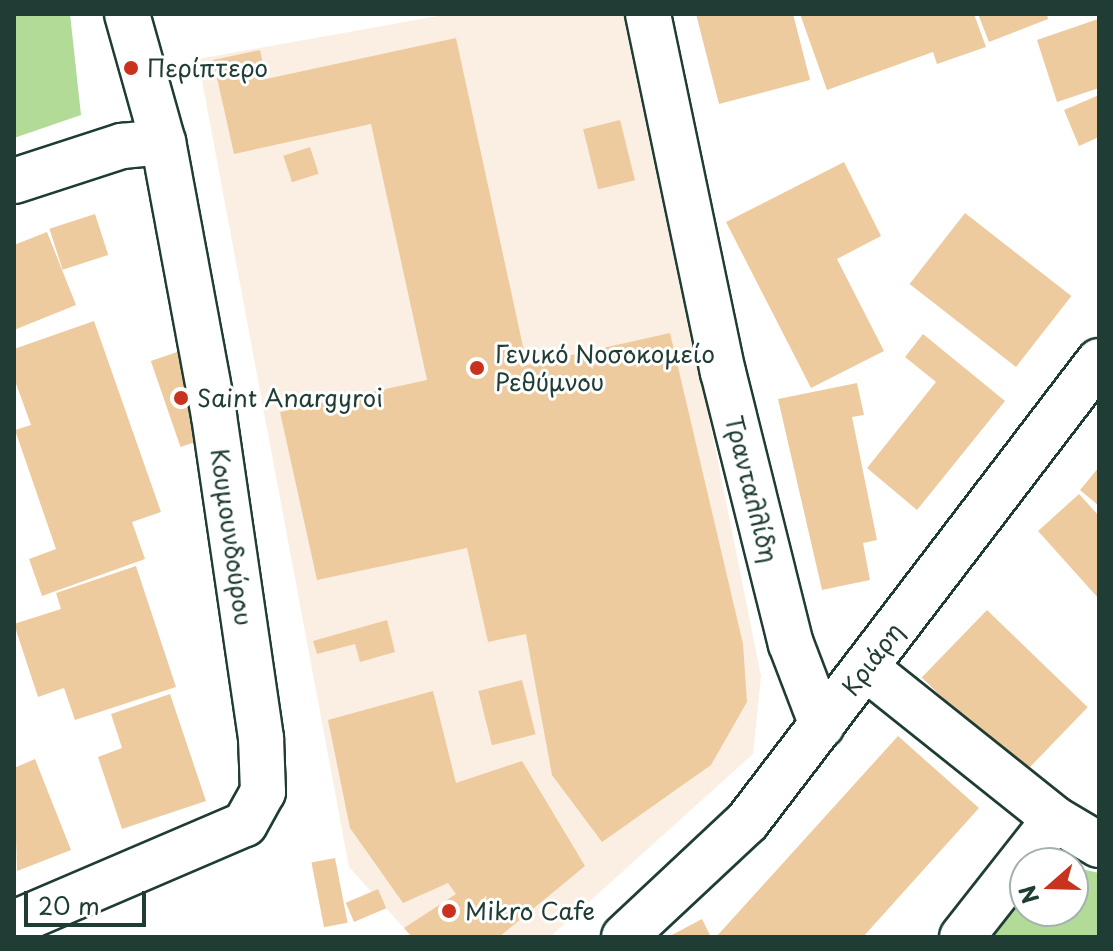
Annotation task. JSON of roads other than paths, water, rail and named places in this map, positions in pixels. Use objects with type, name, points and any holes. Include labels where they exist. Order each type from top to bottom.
[{"type":"street","name":"Κουμουνδούρου","points":[[14,923],[245,824],[263,792],[261,738],[214,416],[163,142],[127,14]]},
{"type":"street","name":"Τρανταλλίδη","points":[[648,14],[726,387],[791,644],[822,725]]},
{"type":"street","points":[[14,181],[122,146],[163,142]]},
{"type":"street","name":"Κριάρη","points":[[624,937],[727,845],[1099,361]]},
{"type":"street","points":[[866,668],[1055,819],[1099,845]]},
{"type":"street","points":[[962,937],[1055,819]]},
{"type":"place","name":"Περίπτερο","points":[[131,68]]},
{"type":"place","name":"Γενικό Νοσοκομείο Ρεθύμνου","points":[[477,368]]},
{"type":"place","name":"Saint Anargyroi","points":[[181,398]]},
{"type":"place","name":"Mikro Cafe","points":[[449,911]]}]
